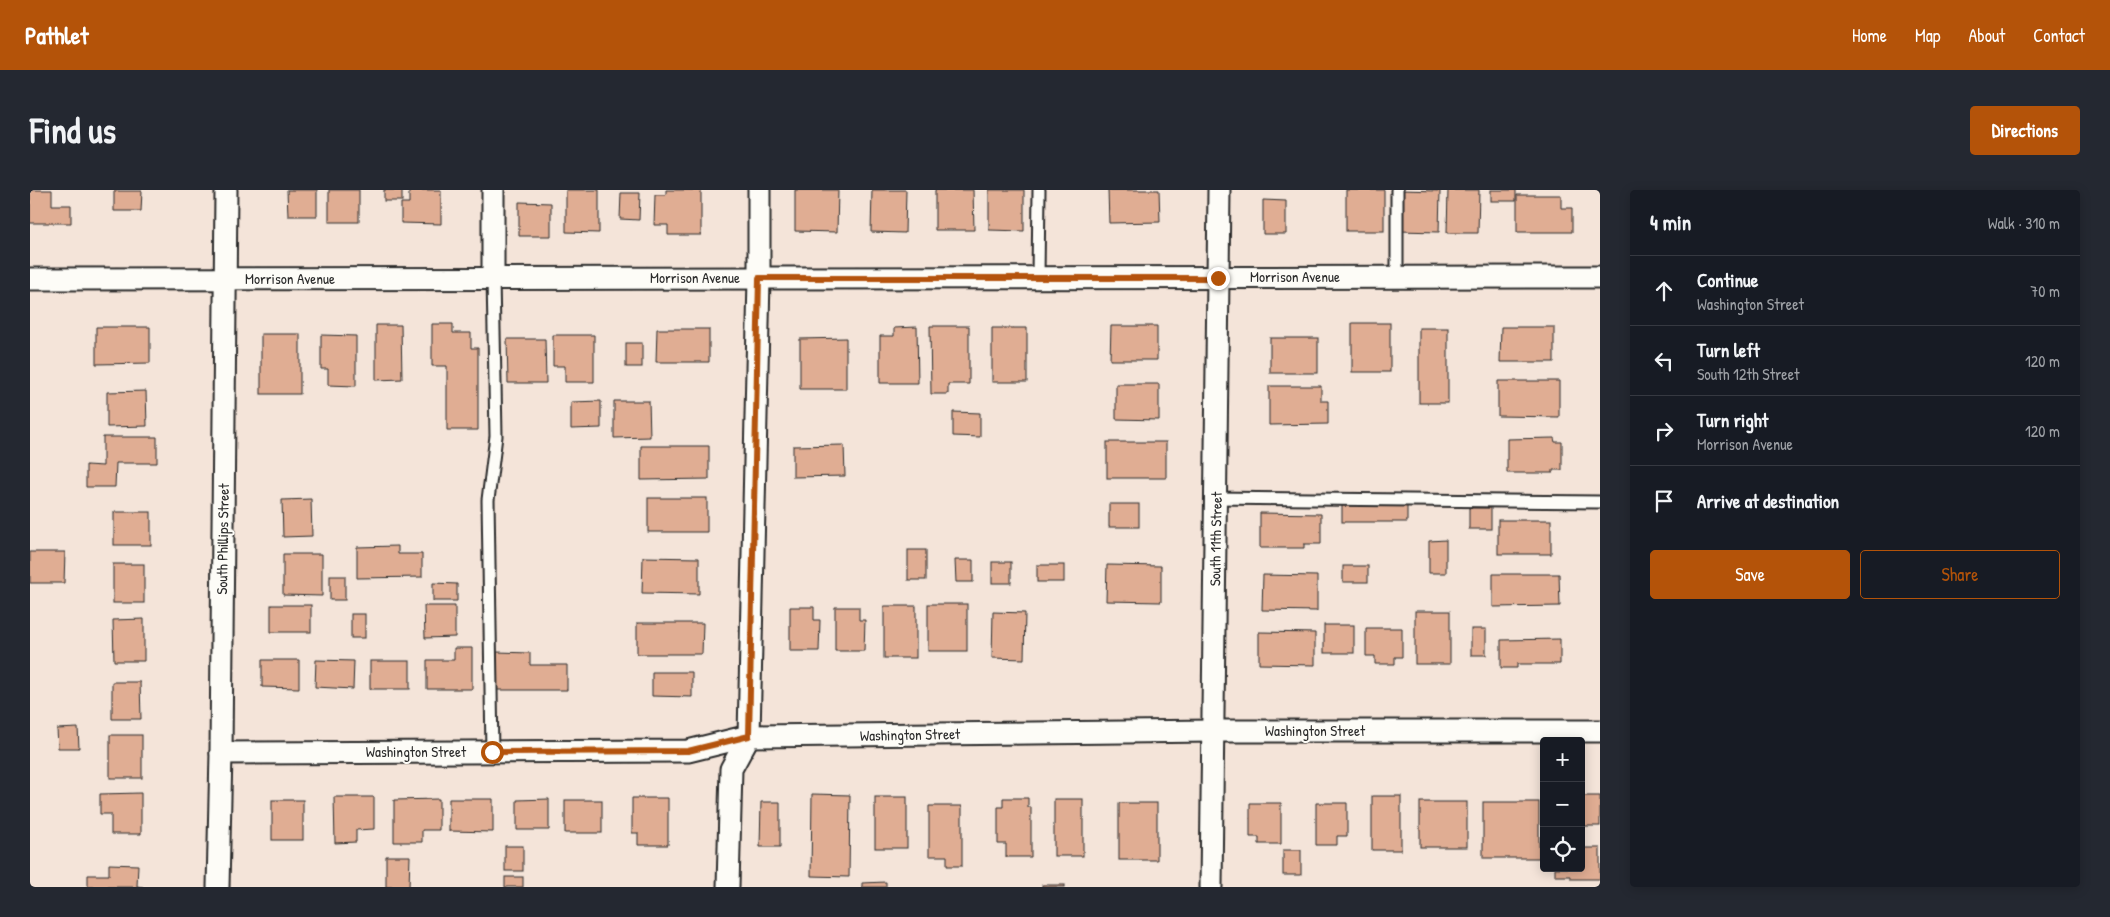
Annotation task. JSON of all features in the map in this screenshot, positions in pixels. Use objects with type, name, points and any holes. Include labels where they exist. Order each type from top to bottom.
[{"type":"street","name":"South Phillips Street","points":[[218,887],[226,190]]},
{"type":"street","points":[[493,190],[493,278]]},
{"type":"street","points":[[728,887],[731,769],[749,736],[759,278],[759,190]]},
{"type":"street","name":"South 11th Street","points":[[1211,887],[1219,190]]},
{"type":"street","name":"Morrison Avenue","points":[[30,279],[1600,277]]},
{"type":"street","name":"Washington Street","points":[[221,753],[688,751],[749,736],[1214,731],[1600,731]]},
{"type":"lane","points":[[1038,278],[1039,190]]},
{"type":"lane","points":[[1397,277],[1398,190]]},
{"type":"lane","points":[[492,752],[488,500],[496,436],[493,278]]},
{"type":"lane","points":[[1216,498],[1600,502]]},
{"type":"building","points":[[30,190],[52,190],[52,205],[71,205],[71,223],[30,223]]},
{"type":"building","points":[[287,190],[317,190],[317,216],[288,216]]},
{"type":"building","points":[[329,190],[359,190],[359,222],[329,222]]},
{"type":"building","points":[[384,190],[402,190],[402,201],[384,201]]},
{"type":"building","points":[[409,190],[441,190],[441,224],[401,223],[401,203],[409,203]]},
{"type":"building","points":[[566,190],[599,190],[599,233],[566,232]]},
{"type":"building","points":[[666,190],[701,190],[701,235],[668,235],[668,225],[654,225],[655,195],[666,195]]},
{"type":"building","points":[[795,190],[838,190],[837,232],[795,231]]},
{"type":"building","points":[[872,190],[906,190],[905,233],[871,232]]},
{"type":"building","points":[[935,190],[973,190],[974,230],[935,230]]},
{"type":"building","points":[[989,190],[1024,190],[1024,231],[989,230]]},
{"type":"building","points":[[1108,190],[1159,190],[1160,222],[1109,223]]},
{"type":"building","points":[[1346,190],[1384,190],[1384,231],[1346,231]]},
{"type":"building","points":[[1399,190],[1440,191],[1439,232],[1399,231]]},
{"type":"building","points":[[1448,190],[1479,190],[1478,233],[1447,233]]},
{"type":"building","points":[[1491,190],[1516,190],[1516,201],[1491,201]]},
{"type":"building","points":[[114,191],[142,191],[141,211],[114,211]]},
{"type":"building","points":[[621,193],[640,193],[639,220],[620,219]]},
{"type":"building","points":[[1517,195],[1561,195],[1561,208],[1572,208],[1572,232],[1517,232]]},
{"type":"building","points":[[1263,200],[1286,201],[1286,234],[1263,234]]},
{"type":"building","points":[[519,202],[551,203],[551,236],[519,236]]},
{"type":"building","points":[[1352,323],[1390,323],[1390,372],[1352,372]]},
{"type":"building","points":[[432,324],[453,324],[453,333],[471,333],[471,348],[478,348],[478,430],[447,430],[447,366],[432,366]]},
{"type":"building","points":[[376,325],[401,325],[402,379],[376,380]]},
{"type":"building","points":[[930,326],[969,326],[969,384],[948,384],[948,394],[931,394]]},
{"type":"building","points":[[1111,326],[1157,326],[1157,360],[1110,360]]},
{"type":"building","points":[[96,327],[150,327],[150,363],[96,364]]},
{"type":"building","points":[[917,327],[918,383],[880,383],[880,336],[894,336],[894,328]]},
{"type":"building","points":[[1501,327],[1554,327],[1554,362],[1500,362]]},
{"type":"building","points":[[992,328],[1027,328],[1027,382],[992,382]]},
{"type":"building","points":[[1419,328],[1448,328],[1448,403],[1419,403]]},
{"type":"building","points":[[657,329],[709,329],[709,362],[656,362]]},
{"type":"building","points":[[261,334],[300,334],[300,394],[261,394]]},
{"type":"building","points":[[321,335],[356,336],[356,386],[328,385],[328,369],[321,369]]},
{"type":"building","points":[[553,335],[594,335],[594,382],[565,382],[565,366],[553,366]]},
{"type":"building","points":[[846,338],[846,389],[800,389],[800,339]]},
{"type":"building","points":[[1270,338],[1318,338],[1318,373],[1270,373]]},
{"type":"building","points":[[507,339],[545,339],[546,383],[508,383]]},
{"type":"building","points":[[626,343],[642,343],[642,367],[626,367]]},
{"type":"building","points":[[1498,381],[1559,381],[1559,417],[1498,416]]},
{"type":"building","points":[[1116,384],[1159,384],[1159,420],[1116,419]]},
{"type":"building","points":[[1269,386],[1321,386],[1321,401],[1328,401],[1328,424],[1269,425]]},
{"type":"building","points":[[146,391],[147,426],[107,427],[107,392]]},
{"type":"building","points":[[601,401],[601,428],[571,429],[571,402]]},
{"type":"building","points":[[614,401],[649,401],[650,437],[614,438]]},
{"type":"building","points":[[953,412],[980,413],[980,437],[953,436]]},
{"type":"building","points":[[103,437],[157,437],[157,463],[116,463],[115,487],[86,487],[86,465],[103,466]]},
{"type":"building","points":[[1554,438],[1555,442],[1562,442],[1562,470],[1553,470],[1553,473],[1507,473],[1507,439]]},
{"type":"building","points":[[1107,442],[1166,442],[1166,478],[1107,478]]},
{"type":"building","points":[[844,445],[845,476],[793,477],[793,446]]},
{"type":"building","points":[[641,446],[709,446],[709,479],[641,480]]},
{"type":"building","points":[[648,498],[707,498],[707,532],[648,532]]},
{"type":"building","points":[[311,499],[312,536],[283,537],[282,500]]},
{"type":"building","points":[[1109,504],[1139,504],[1139,527],[1109,527]]},
{"type":"building","points":[[1342,505],[1407,505],[1407,522],[1342,522]]},
{"type":"building","points":[[1469,508],[1491,508],[1491,529],[1469,529]]},
{"type":"building","points":[[114,512],[151,512],[151,545],[114,545]]},
{"type":"building","points":[[1260,513],[1321,514],[1321,544],[1304,544],[1304,548],[1260,548]]},
{"type":"building","points":[[1498,520],[1551,520],[1551,554],[1498,554]]},
{"type":"building","points":[[1446,540],[1446,573],[1429,573],[1429,541]]},
{"type":"building","points":[[398,546],[398,554],[422,554],[422,577],[357,578],[357,547]]},
{"type":"building","points":[[908,550],[926,550],[926,580],[908,580]]},
{"type":"building","points":[[30,552],[65,552],[64,583],[30,583]]},
{"type":"building","points":[[283,554],[322,554],[322,596],[283,595]]},
{"type":"building","points":[[643,557],[699,558],[699,594],[642,593]]},
{"type":"building","points":[[955,560],[973,560],[973,582],[956,582]]},
{"type":"building","points":[[992,562],[1011,562],[1011,583],[992,583]]},
{"type":"building","points":[[113,564],[144,564],[144,603],[113,603]]},
{"type":"building","points":[[1037,565],[1064,565],[1064,582],[1037,582]]},
{"type":"building","points":[[1107,565],[1161,566],[1161,602],[1106,601]]},
{"type":"building","points":[[1343,566],[1368,566],[1368,582],[1343,582]]},
{"type":"building","points":[[1493,574],[1559,574],[1560,606],[1493,607]]},
{"type":"building","points":[[1263,575],[1317,576],[1317,611],[1262,610]]},
{"type":"building","points":[[330,576],[345,576],[345,600],[330,600]]},
{"type":"building","points":[[433,583],[457,584],[457,601],[433,601]]},
{"type":"building","points":[[928,604],[967,604],[967,651],[928,651]]},
{"type":"building","points":[[271,605],[311,605],[311,632],[271,632]]},
{"type":"building","points":[[424,606],[455,606],[455,637],[425,638]]},
{"type":"building","points":[[884,606],[916,606],[916,658],[884,658]]},
{"type":"building","points":[[790,607],[814,607],[814,620],[820,620],[819,651],[790,651]]},
{"type":"building","points":[[835,607],[859,607],[859,620],[865,620],[864,651],[835,651]]},
{"type":"building","points":[[1415,611],[1450,611],[1450,664],[1415,664]]},
{"type":"building","points":[[993,612],[1025,613],[1024,659],[992,658]]},
{"type":"building","points":[[351,614],[365,614],[365,638],[351,638]]},
{"type":"building","points":[[144,619],[144,661],[114,661],[113,620]]},
{"type":"building","points":[[637,623],[703,623],[702,654],[637,654]]},
{"type":"building","points":[[1324,625],[1354,625],[1354,653],[1324,653]]},
{"type":"building","points":[[1366,628],[1402,628],[1402,657],[1395,657],[1395,664],[1375,664],[1375,656],[1366,656]]},
{"type":"building","points":[[1471,629],[1486,629],[1486,655],[1471,655]]},
{"type":"building","points":[[1259,632],[1315,633],[1315,665],[1259,664]]},
{"type":"building","points":[[1560,639],[1560,664],[1517,664],[1517,668],[1501,668],[1501,640]]},
{"type":"building","points":[[454,648],[472,648],[472,689],[427,689],[427,660],[454,660]]},
{"type":"building","points":[[497,652],[530,653],[530,665],[567,665],[567,690],[497,690]]},
{"type":"building","points":[[262,660],[299,660],[299,688],[262,687]]},
{"type":"building","points":[[316,660],[354,661],[353,689],[315,687]]},
{"type":"building","points":[[370,661],[410,661],[410,689],[370,689]]},
{"type":"building","points":[[652,672],[692,672],[692,697],[652,696]]},
{"type":"building","points":[[112,682],[140,682],[141,719],[112,719]]},
{"type":"building","points":[[78,728],[79,748],[58,748],[57,729]]},
{"type":"building","points":[[110,735],[142,735],[142,778],[110,778]]},
{"type":"building","points":[[141,793],[141,834],[111,834],[111,814],[100,814],[100,794]]},
{"type":"building","points":[[812,794],[850,795],[849,877],[811,876]]},
{"type":"building","points":[[1372,796],[1401,796],[1401,850],[1372,850]]},
{"type":"building","points":[[1585,796],[1600,796],[1600,826],[1585,826]]},
{"type":"building","points":[[334,797],[374,797],[374,829],[356,830],[356,842],[335,843]]},
{"type":"building","points":[[875,797],[907,797],[907,848],[875,848]]},
{"type":"building","points":[[632,798],[668,798],[668,845],[638,845],[638,833],[632,833]]},
{"type":"building","points":[[1003,798],[1028,798],[1028,807],[1031,807],[1031,857],[1006,857],[1006,844],[998,844],[998,807],[1003,807]]},
{"type":"building","points":[[439,799],[439,830],[422,830],[422,842],[394,842],[394,800]]},
{"type":"building","points":[[449,799],[493,799],[493,832],[449,831]]},
{"type":"building","points":[[549,799],[549,830],[517,830],[517,800]]},
{"type":"building","points":[[1054,799],[1083,799],[1083,856],[1054,856]]},
{"type":"building","points":[[272,800],[303,800],[303,840],[272,840]]},
{"type":"building","points":[[565,800],[602,800],[602,833],[565,833]]},
{"type":"building","points":[[761,802],[780,802],[780,847],[760,847]]},
{"type":"building","points":[[1420,802],[1467,802],[1467,847],[1420,847]]},
{"type":"building","points":[[1483,802],[1539,802],[1539,858],[1483,858]]},
{"type":"building","points":[[1119,803],[1157,803],[1157,860],[1119,860]]},
{"type":"building","points":[[1250,803],[1281,803],[1281,844],[1259,844],[1259,837],[1250,837]]},
{"type":"building","points":[[1316,803],[1347,803],[1347,836],[1337,836],[1337,845],[1316,845]]},
{"type":"building","points":[[929,806],[962,806],[962,866],[947,866],[947,856],[929,856]]},
{"type":"building","points":[[505,846],[523,846],[523,871],[505,871]]},
{"type":"building","points":[[1585,848],[1600,848],[1600,879],[1571,879],[1571,876],[1555,876],[1555,872],[1585,872]]},
{"type":"building","points":[[1283,850],[1301,850],[1301,875],[1283,875]]},
{"type":"building","points":[[386,856],[410,856],[409,887],[386,887]]},
{"type":"building","points":[[109,864],[138,865],[137,886],[143,887],[88,887],[88,875],[109,875]]},
{"type":"building","points":[[505,877],[523,877],[523,887],[505,887]]},
{"type":"building","points":[[886,882],[886,887],[862,887],[862,883]]},
{"type":"building","points":[[1042,885],[1065,885],[1065,887],[1042,887]]},
{"type":"route","points":[[492,752],[688,751],[749,736],[759,278],[1218,278]]}]
